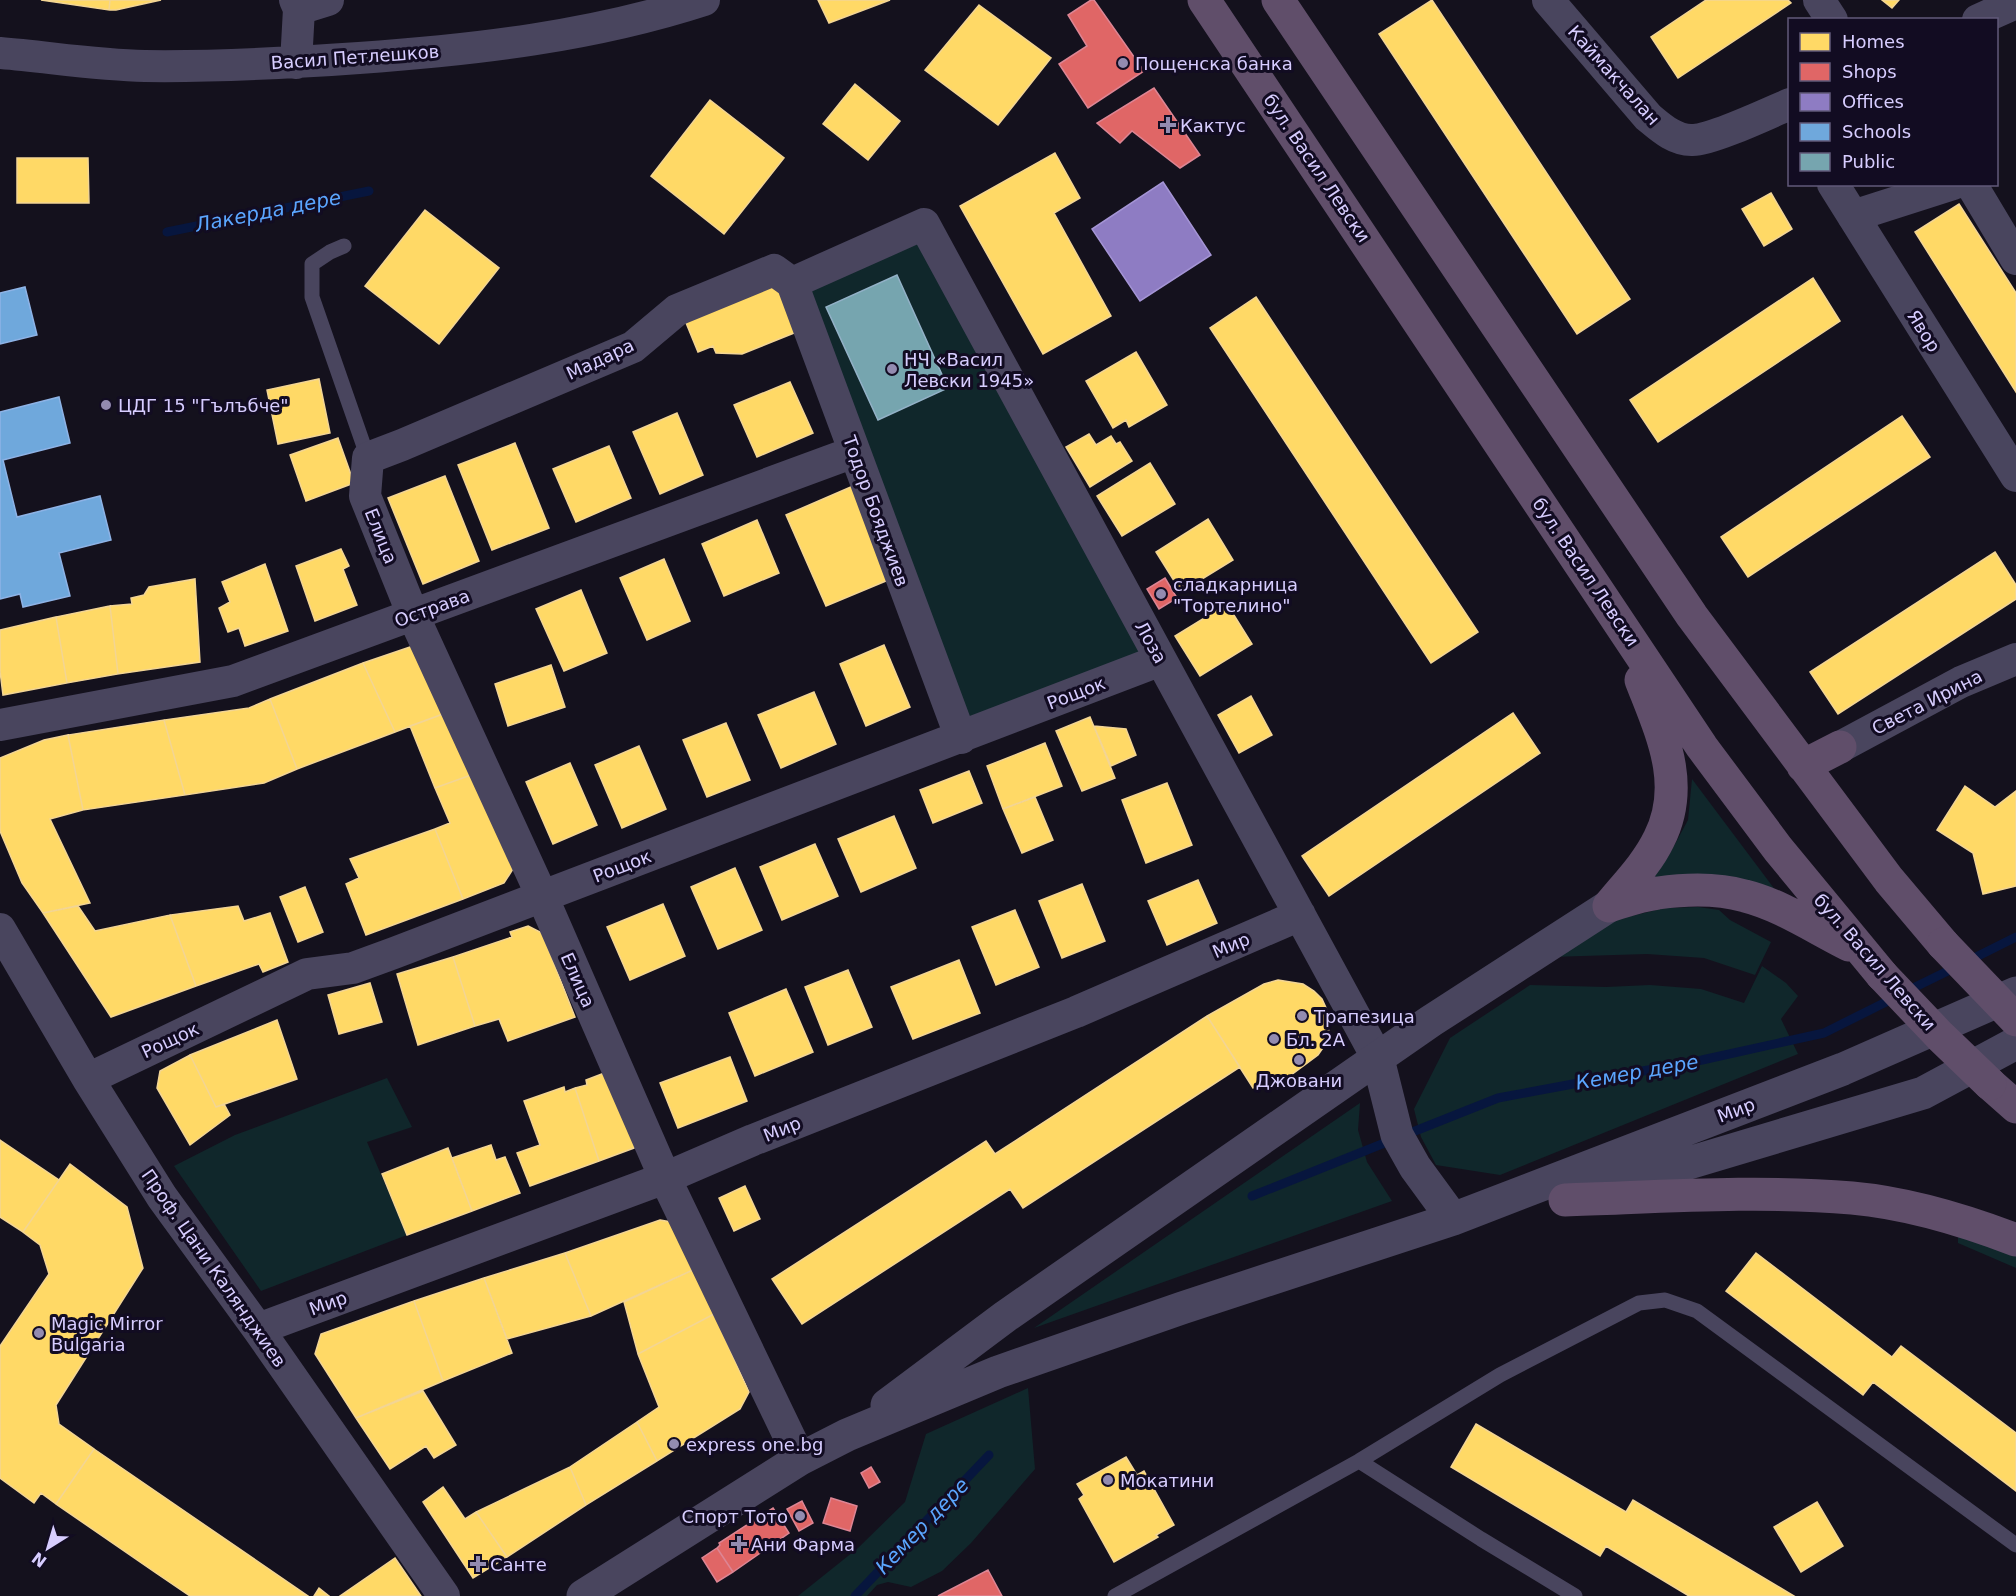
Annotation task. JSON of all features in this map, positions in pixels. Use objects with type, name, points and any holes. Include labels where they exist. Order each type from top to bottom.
[{"type":"highway","name":"бул. Васил Левски","points":[[1204,0],[1667,696],[1735,792],[1778,849],[1872,963],[1932,1028],[2016,1107]]},
{"type":"highway","points":[[1278,0],[1692,616],[1889,880],[1943,944],[2016,1020]]},
{"type":"highway","points":[[1609,906],[1659,841],[1668,819],[1671,781],[1671,766],[1666,745],[1621,624]]},
{"type":"highway","points":[[1803,766],[1840,747]]},
{"type":"highway","points":[[1609,906],[1655,893],[1684,890],[1746,896],[1772,906],[1872,963]]},
{"type":"highway","points":[[1564,1200],[1781,1194],[1853,1198],[1899,1205],[1977,1224],[2016,1240]]},
{"type":"street","name":"Васил Петлешков","points":[[0,53],[143,66],[296,63],[478,48],[601,28],[662,14],[704,0]]},
{"type":"street","name":"Каймакчалан","points":[[1548,0],[1648,117],[1660,128],[1676,136],[1692,140],[1713,135],[1788,108]]},
{"type":"street","points":[[1819,0],[1831,18]]},
{"type":"street","points":[[296,63],[307,3]]},
{"type":"street","points":[[1982,18],[2016,3]]},
{"type":"street","name":"Явор","points":[[1834,186],[2016,476]]},
{"type":"street","points":[[1853,216],[1947,186]]},
{"type":"street","points":[[1972,186],[2016,259]]},
{"type":"street","name":"Лоза","points":[[792,283],[924,225],[1378,1059]]},
{"type":"street","name":"Мадара","points":[[368,458],[402,446],[633,347],[677,309],[774,270],[792,283]]},
{"type":"street","name":"Тодор Бояджиев","points":[[792,283],[961,738]]},
{"type":"street","name":"Острава","points":[[0,725],[233,681],[854,452]]},
{"type":"street","name":"Елица","points":[[368,458],[365,496],[413,615],[542,896],[665,1178],[800,1459]]},
{"type":"street","name":"Света Ирина","points":[[1840,747],[1961,682],[2016,658]]},
{"type":"street","name":"Рощок","points":[[88,1079],[307,974],[353,968],[1161,660]]},
{"type":"street","name":"Мир","points":[[847,1435],[1006,1316],[1431,1021],[1609,906]]},
{"type":"street","name":"Мир","points":[[258,1329],[665,1178],[753,1140],[1076,1012],[1300,915]]},
{"type":"street","name":"Проф. Цани Калянджиев","points":[[0,929],[88,1079],[162,1197],[258,1329],[444,1596]]},
{"type":"street","name":"Мир","points":[[583,1596],[800,1459],[847,1435],[998,1372],[1182,1308],[1453,1219],[1843,1069],[2016,993]]},
{"type":"street","name":"Мир","points":[[1453,1219],[1564,1200],[1923,1093],[2016,1043]]},
{"type":"street","points":[[1378,1059],[1397,1135],[1415,1167],[1453,1219]]},
{"type":"lane","points":[[344,246],[312,264],[312,297],[368,458]]},
{"type":"lane","points":[[1115,1596],[1359,1461],[1520,1365],[1639,1303],[1665,1300],[1697,1311],[2016,1545]]},
{"type":"lane","points":[[1359,1461],[1575,1596]]},
{"type":"green space","points":[[924,224],[1161,660],[961,738],[792,283]]},
{"type":"green space","points":[[1692,779],[1776,891],[1639,887],[1668,857],[1688,820]]},
{"type":"green space","points":[[1698,907],[1719,910],[1730,920],[1771,942],[1755,975],[1704,958],[1647,954],[1550,957],[1610,921],[1665,908]]},
{"type":"green space","points":[[1762,966],[1786,983],[1798,996],[1781,1019],[1798,1054],[1500,1175],[1436,1165],[1421,1137],[1414,1109],[1450,1038],[1530,985],[1606,987],[1650,985],[1701,989],[1744,1003]]},
{"type":"green space","points":[[387,1078],[412,1127],[367,1142],[407,1235],[261,1291],[174,1166],[235,1135]]},
{"type":"green space","points":[[1360,1103],[1358,1130],[1367,1162],[1392,1201],[1034,1328]]},
{"type":"green space","points":[[1958,1234],[2016,1253],[2016,1268],[1958,1243]]},
{"type":"green space","points":[[1028,1388],[1035,1469],[971,1543],[942,1571],[911,1587],[888,1582],[877,1585],[867,1596],[798,1596],[858,1548],[905,1502],[926,1434]]},
{"type":"building: Homes","points":[[41,0],[110,0],[109,10]]},
{"type":"building: Homes","points":[[110,0],[161,0],[109,10]]},
{"type":"building: Homes","points":[[818,0],[890,0],[829,23]]},
{"type":"building: Homes","points":[[1432,0],[1630,299],[1577,334],[1379,34]]},
{"type":"building: Homes","points":[[1706,0],[1788,0],[1791,3],[1678,78],[1651,37]]},
{"type":"building: Homes","points":[[1882,0],[1899,0],[1892,8]]},
{"type":"building: Homes","points":[[979,5],[1051,58],[998,125],[925,70]]},
{"type":"building: Homes","points":[[855,84],[900,121],[868,160],[823,124]]},
{"type":"building: Homes","points":[[710,100],[784,158],[724,234],[651,176]]},
{"type":"building: Homes","points":[[1055,153],[1080,198],[1054,213],[1111,316],[1043,354],[960,206]]},
{"type":"building: Homes","points":[[17,158],[88,158],[89,203],[17,203]]},
{"type":"building: Homes","points":[[1771,193],[1792,229],[1764,246],[1742,209]]},
{"type":"building: Homes","points":[[1959,204],[2016,293],[2016,392],[1915,232]]},
{"type":"building: Homes","points":[[425,210],[499,268],[439,344],[365,286]]},
{"type":"building: Homes","points":[[1813,278],[1840,321],[1658,442],[1630,400]]},
{"type":"building: Homes","points":[[778,280],[799,331],[742,354],[716,353],[713,346],[698,352],[684,318]]},
{"type":"building: Homes","points":[[1256,297],[1478,632],[1431,663],[1210,328]]},
{"type":"building: Homes","points":[[1136,352],[1167,405],[1129,427],[1126,420],[1113,428],[1086,381]]},
{"type":"building: Homes","points":[[319,379],[330,433],[278,444],[267,390]]},
{"type":"building: Homes","points":[[790,382],[813,433],[757,457],[734,405]]},
{"type":"building: Homes","points":[[677,413],[703,475],[660,494],[633,432]]},
{"type":"building: Homes","points":[[1902,416],[1930,457],[1748,577],[1721,537]]},
{"type":"building: Homes","points":[[1089,434],[1096,445],[1111,436],[1116,444],[1120,442],[1132,461],[1090,487],[1066,447]]},
{"type":"building: Homes","points":[[338,438],[354,483],[306,501],[290,455]]},
{"type":"building: Homes","points":[[515,443],[549,528],[492,550],[458,465]]},
{"type":"building: Homes","points":[[609,446],[631,498],[576,522],[553,469]]},
{"type":"building: Homes","points":[[1150,463],[1175,504],[1122,536],[1097,496]]},
{"type":"building: Homes","points":[[445,476],[479,561],[423,584],[388,498]]},
{"type":"building: Homes","points":[[853,486],[893,578],[826,606],[786,515]]},
{"type":"building: Homes","points":[[1208,519],[1233,560],[1181,592],[1156,552]]},
{"type":"building: Homes","points":[[757,520],[779,573],[724,596],[702,544]]},
{"type":"building: Homes","points":[[341,549],[349,566],[343,569],[357,605],[315,621],[296,566]]},
{"type":"building: Homes","points":[[1995,552],[2016,585],[2016,599],[1838,714],[1810,672]]},
{"type":"building: Homes","points":[[664,559],[690,621],[647,640],[620,578]]},
{"type":"building: Homes","points":[[265,564],[288,631],[245,646],[239,628],[228,632],[219,608],[230,602],[222,582]]},
{"type":"building: Homes","points":[[195,579],[200,662],[118,674],[110,606],[132,604],[131,598],[144,595],[149,587]]},
{"type":"building: Homes","points":[[581,590],[607,653],[564,671],[536,609]]},
{"type":"building: Homes","points":[[1227,604],[1252,644],[1200,676],[1175,636]]},
{"type":"building: Homes","points":[[110,606],[118,674],[67,683],[56,617]]},
{"type":"building: Homes","points":[[56,617],[67,683],[3,695],[0,671],[0,630]]},
{"type":"building: Homes","points":[[884,645],[910,707],[866,726],[840,664]]},
{"type":"building: Homes","points":[[413,646],[443,714],[395,732],[363,663]]},
{"type":"building: Homes","points":[[363,663],[395,732],[297,769],[270,699]]},
{"type":"building: Homes","points":[[551,665],[565,707],[508,726],[495,684]]},
{"type":"building: Homes","points":[[814,692],[836,744],[781,768],[758,715]]},
{"type":"building: Homes","points":[[1251,696],[1272,735],[1239,753],[1218,715]]},
{"type":"building: Homes","points":[[270,699],[297,769],[264,783],[185,795],[164,720],[249,708]]},
{"type":"building: Homes","points":[[1513,713],[1540,753],[1329,896],[1302,856]]},
{"type":"building: Homes","points":[[443,714],[471,775],[435,788],[410,726]]},
{"type":"building: Homes","points":[[1090,717],[1115,778],[1082,791],[1056,731]]},
{"type":"building: Homes","points":[[164,720],[185,795],[83,810],[68,735]]},
{"type":"building: Homes","points":[[726,723],[750,780],[707,797],[683,740]]},
{"type":"building: Homes","points":[[1094,726],[1126,729],[1136,755],[1111,766]]},
{"type":"building: Homes","points":[[68,735],[83,810],[50,819],[90,903],[43,913],[22,883],[0,831],[0,758],[44,740]]},
{"type":"building: Homes","points":[[1045,743],[1062,786],[1003,809],[987,766]]},
{"type":"building: Homes","points":[[639,746],[666,809],[622,828],[595,765]]},
{"type":"building: Homes","points":[[570,763],[597,825],[553,844],[526,782]]},
{"type":"building: Homes","points":[[969,771],[982,803],[933,823],[920,790]]},
{"type":"building: Homes","points":[[471,775],[513,869],[504,883],[463,899],[435,829],[450,823],[435,788]]},
{"type":"building: Homes","points":[[1167,783],[1192,845],[1146,863],[1122,800]]},
{"type":"building: Homes","points":[[1965,786],[1995,807],[2016,791],[2016,886],[1983,894],[1973,853],[1937,830]]},
{"type":"building: Homes","points":[[1035,797],[1053,840],[1022,853],[1003,809]]},
{"type":"building: Homes","points":[[894,816],[916,868],[861,892],[838,839]]},
{"type":"building: Homes","points":[[435,829],[463,899],[366,935],[346,884],[359,878],[350,859]]},
{"type":"building: Homes","points":[[815,844],[838,896],[782,920],[760,867]]},
{"type":"building: Homes","points":[[735,868],[762,930],[718,949],[691,887]]},
{"type":"building: Homes","points":[[1198,880],[1217,923],[1167,945],[1148,901]]},
{"type":"building: Homes","points":[[1082,884],[1105,941],[1062,958],[1039,901]]},
{"type":"building: Homes","points":[[305,887],[323,932],[298,942],[280,897]]},
{"type":"building: Homes","points":[[663,904],[685,956],[630,980],[607,927]]},
{"type":"building: Homes","points":[[78,906],[95,931],[170,915],[196,986],[111,1017],[43,913]]},
{"type":"building: Homes","points":[[238,906],[244,921],[270,913],[288,962],[263,972],[259,964],[196,986],[170,915]]},
{"type":"building: Homes","points":[[1015,910],[1039,967],[996,985],[972,927]]},
{"type":"building: Homes","points":[[528,926],[542,933],[575,1017],[508,1041],[499,1019],[475,1026],[453,957],[512,937],[510,932]]},
{"type":"building: Homes","points":[[453,957],[475,1026],[418,1045],[397,974]]},
{"type":"building: Homes","points":[[959,960],[980,1013],[913,1039],[891,987]]},
{"type":"building: Homes","points":[[848,970],[872,1027],[828,1045],[805,987]]},
{"type":"building: Homes","name":"Бл. 2А","points":[[1278,980],[1303,984],[1322,999],[1327,1010],[1329,1034],[1318,1055],[1279,1084],[1273,1076],[1253,1088],[1207,1016],[1264,984]]},
{"type":"building: Homes","points":[[370,983],[382,1022],[339,1034],[328,995]]},
{"type":"building: Homes","points":[[786,989],[813,1052],[755,1076],[729,1013]]},
{"type":"building: Homes","points":[[1207,1016],[1240,1067],[1023,1208],[1010,1189],[802,1324],[772,1279],[986,1141],[995,1154]]},
{"type":"building: Homes","points":[[277,1020],[297,1079],[216,1107],[190,1055]]},
{"type":"building: Homes","points":[[190,1055],[216,1107],[224,1104],[230,1115],[190,1145],[157,1088],[160,1071]]},
{"type":"building: Homes","points":[[730,1057],[747,1101],[678,1128],[660,1083]]},
{"type":"building: Homes","points":[[607,1072],[639,1142],[634,1148],[599,1161],[575,1088],[587,1085],[586,1080]]},
{"type":"building: Homes","points":[[564,1087],[565,1092],[575,1088],[599,1161],[530,1186],[517,1153],[540,1145],[524,1101]]},
{"type":"building: Homes","points":[[0,1140],[59,1180],[23,1232],[0,1217]]},
{"type":"building: Homes","points":[[491,1145],[496,1160],[505,1157],[520,1193],[472,1211],[452,1158]]},
{"type":"building: Homes","points":[[448,1148],[472,1211],[407,1235],[382,1174]]},
{"type":"building: Homes","points":[[70,1164],[127,1207],[143,1268],[56,1405],[59,1424],[94,1449],[56,1504],[41,1493],[34,1503],[0,1478],[0,1346],[49,1274],[40,1245],[23,1232]]},
{"type":"building: Homes","points":[[745,1186],[760,1219],[734,1231],[719,1198]]},
{"type":"building: Homes","points":[[660,1220],[677,1223],[695,1269],[591,1316],[565,1253]]},
{"type":"building: Homes","points":[[565,1253],[591,1316],[507,1339],[484,1278]]},
{"type":"building: Homes","points":[[1756,1253],[1892,1357],[1901,1346],[2016,1433],[2016,1491],[1873,1382],[1863,1395],[1726,1291]]},
{"type":"building: Homes","points":[[695,1269],[714,1314],[638,1354],[624,1302]]},
{"type":"building: Homes","points":[[484,1278],[512,1353],[443,1381],[414,1301]]},
{"type":"building: Homes","points":[[414,1301],[443,1381],[356,1418],[315,1354],[321,1334]]},
{"type":"building: Homes","points":[[714,1314],[749,1392],[740,1409],[657,1461],[637,1422],[659,1407],[638,1354]]},
{"type":"building: Homes","points":[[423,1391],[456,1445],[434,1458],[426,1446],[390,1469],[356,1418]]},
{"type":"building: Homes","points":[[637,1422],[657,1461],[586,1505],[570,1467]]},
{"type":"building: Homes","points":[[1476,1424],[1626,1512],[1633,1500],[1794,1596],[1689,1596],[1606,1546],[1600,1556],[1451,1467]]},
{"type":"building: Homes","points":[[94,1449],[308,1596],[190,1596],[156,1573],[56,1504]]},
{"type":"building: Homes","points":[[1126,1457],[1137,1475],[1144,1471],[1174,1525],[1156,1535],[1158,1537],[1114,1562],[1079,1499],[1084,1495],[1077,1484]]},
{"type":"building: Homes","points":[[570,1467],[586,1505],[507,1557],[476,1512]]},
{"type":"building: Homes","points":[[443,1487],[465,1519],[476,1512],[507,1557],[473,1578],[423,1502]]},
{"type":"building: Homes","points":[[1817,1502],[1843,1546],[1801,1572],[1774,1527]]},
{"type":"building: Homes","points":[[395,1558],[421,1596],[340,1596]]},
{"type":"building: Homes","points":[[319,1588],[329,1596],[314,1596]]},
{"type":"building: Shops","points":[[1094,0],[1144,71],[1088,108],[1059,64],[1087,46],[1068,15]]},
{"type":"building: Shops","points":[[1154,88],[1200,155],[1180,168],[1132,131],[1120,143],[1097,123]]},
{"type":"building: Shops","points":[[1165,578],[1177,598],[1159,609],[1147,589]]},
{"type":"building: Shops","points":[[871,1467],[880,1482],[869,1488],[861,1473]]},
{"type":"building: Shops","points":[[831,1498],[857,1506],[850,1531],[823,1523]]},
{"type":"building: Shops","name":"Спорт Тото","points":[[802,1501],[813,1523],[799,1531],[787,1509]]},
{"type":"building: Shops","points":[[773,1508],[789,1533],[733,1572],[717,1548],[719,1543]]},
{"type":"building: Shops","points":[[717,1548],[733,1572],[717,1582],[702,1558]]},
{"type":"building: Shops","points":[[988,1570],[1002,1596],[938,1596]]},
{"type":"building: Offices","points":[[1163,182],[1211,255],[1140,301],[1092,229]]},
{"type":"building: Schools","points":[[25,287],[37,335],[0,344],[0,293]]},
{"type":"building: Schools","points":[[59,397],[70,443],[3,460],[17,517],[100,496],[111,540],[59,553],[70,596],[23,607],[20,594],[0,599],[0,412]]},
{"type":"building: Public","points":[[897,275],[948,388],[878,420],[826,307]]},
{"type":"waterway","name":"Лакерда дере","points":[[167,232],[369,191]]},
{"type":"waterway","name":"Кемер дере","points":[[1968,961],[2016,937]]},
{"type":"waterway","name":"Кемер дере","points":[[1907,991],[1956,967]]},
{"type":"waterway","name":"Кемер дере","points":[[1405,1135],[1498,1098],[1702,1060],[1824,1033],[1894,998]]},
{"type":"waterway","name":"Кемер дере","points":[[1252,1196],[1392,1140]]},
{"type":"waterway","name":"Кемер дере","points":[[855,1596],[989,1455]]},
{"type":"place","name":"Пощенска банка","points":[[1123,63]]},
{"type":"place","name":"Кактус","points":[[1168,125]]},
{"type":"place","name":"НЧ «Васил Левски 1945»","points":[[892,369]]},
{"type":"place","name":"ЦДГ 15 \"Гълъбче\"","points":[[106,405]]},
{"type":"place","name":"сладкарница \"Тортелино\"","points":[[1161,594]]},
{"type":"place","name":"Трапезица","points":[[1302,1016]]},
{"type":"place","name":"Бл. 2А","points":[[1274,1039]]},
{"type":"place","name":"Джовани","points":[[1299,1060]]},
{"type":"place","name":"Magic Mirror Bulgaria","points":[[39,1333]]},
{"type":"place","name":"express one.bg","points":[[674,1444]]},
{"type":"place","name":"Мокатини","points":[[1108,1480]]},
{"type":"place","name":"Спорт Тото","points":[[800,1516]]},
{"type":"place","name":"Ани Фарма","points":[[739,1544]]},
{"type":"place","name":"Санте","points":[[478,1564]]}]
